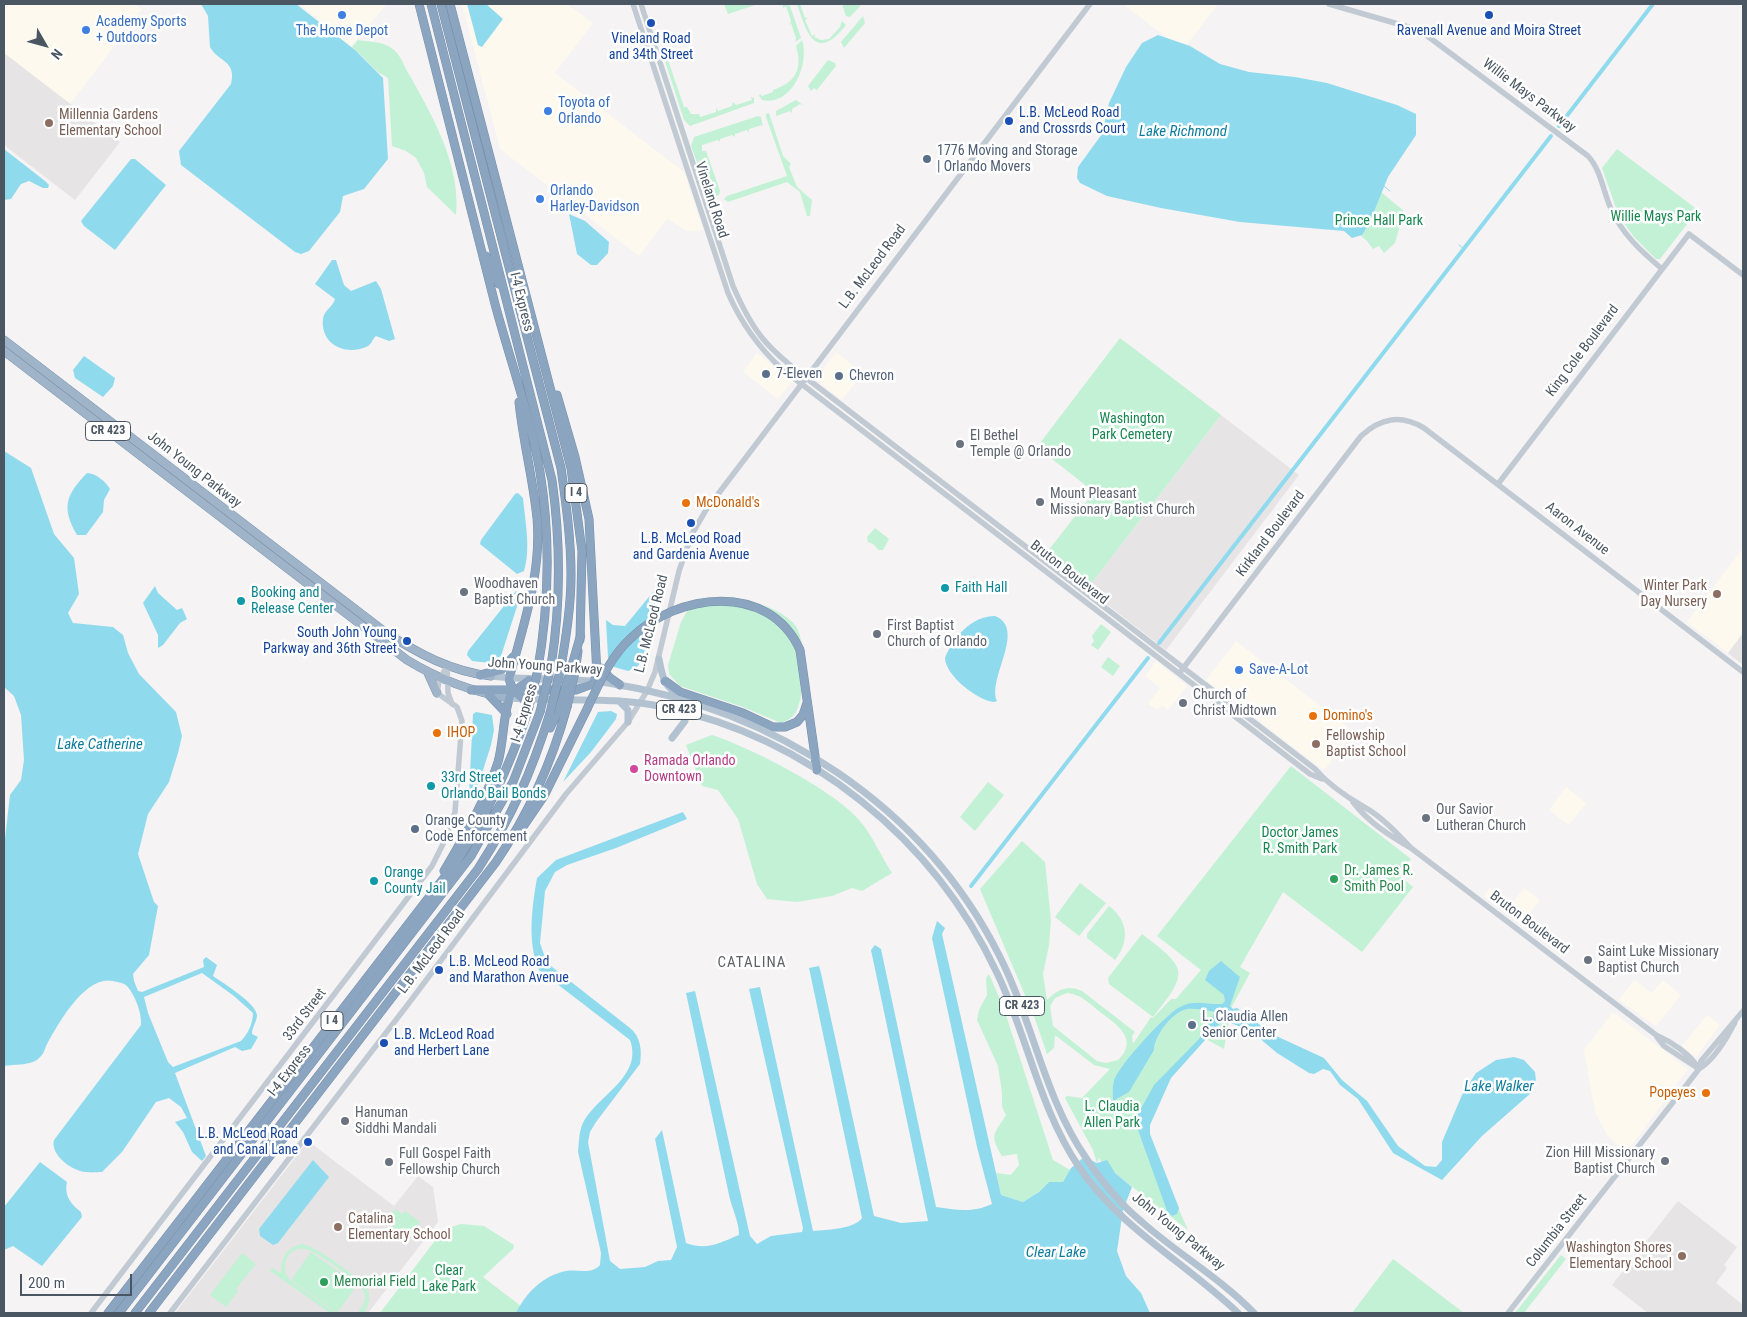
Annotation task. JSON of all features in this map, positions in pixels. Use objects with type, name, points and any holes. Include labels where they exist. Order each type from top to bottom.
[{"type":"highway","name":"I 4","points":[[108,1313],[330,1023],[457,861],[484,818],[513,756],[528,712],[537,674],[548,586],[547,540],[540,471],[419,4]]},
{"type":"highway","name":"I-4 Express","points":[[119,1313],[471,856],[513,782],[540,712],[551,666],[559,612],[560,550],[556,504],[548,457],[431,4]]},
{"type":"highway","name":"I-4 Express","points":[[135,1313],[462,890],[511,815],[535,761],[550,713],[561,668],[568,619],[571,576],[569,521],[561,468],[441,4]]},
{"type":"highway","name":"I 4","points":[[149,1313],[506,847],[543,777],[575,672],[581,634],[582,557],[575,487],[450,4]]},
{"type":"highway","points":[[479,241],[497,278],[506,309],[513,321]]},
{"type":"highway","points":[[471,690],[576,690],[587,688],[594,681],[598,671],[589,519],[565,420],[532,319]]},
{"type":"highway","name":"John Young Parkway","points":[[4,340],[405,645],[447,665],[480,675],[491,676]]},
{"type":"highway","name":"John Young Parkway","points":[[4,351],[396,652],[426,671],[450,683],[489,695],[509,698]]},
{"type":"highway","points":[[517,382],[537,518],[537,543],[531,603],[510,678],[513,690],[523,699]]},
{"type":"highway","points":[[233,527],[258,534]]},
{"type":"highway","points":[[330,601],[349,604]]},
{"type":"highway","points":[[506,847],[523,829],[536,808],[611,661],[629,639],[659,617],[691,605],[728,601],[756,606],[781,622],[800,650],[817,770]]},
{"type":"highway","points":[[535,761],[563,707],[581,634]]},
{"type":"highway","points":[[480,675],[501,670],[517,653]]},
{"type":"highway","points":[[597,658],[606,674],[620,685]]},
{"type":"highway","points":[[426,671],[437,693]]},
{"type":"highway","points":[[417,913],[457,850],[485,794],[498,762],[509,698],[513,690],[529,680]]},
{"type":"highway","points":[[665,681],[680,692],[743,713],[773,727],[785,727],[796,722],[803,715],[807,703]]},
{"type":"highway","points":[[489,695],[507,714]]},
{"type":"main road","points":[[659,659],[665,681],[673,692],[697,701],[702,707]]},
{"type":"main road","name":"John Young Parkway","points":[[491,676],[529,680],[594,681],[620,685],[702,707],[757,726],[815,756],[853,782],[893,815],[935,858],[969,903],[1008,972],[1056,1104],[1080,1149],[1110,1190],[1143,1223],[1226,1287],[1254,1313]]},
{"type":"main road","name":"John Young Parkway","points":[[509,698],[619,701],[641,703],[680,711],[738,729],[817,770],[857,797],[894,829],[927,864],[957,904],[998,974],[1043,1097],[1071,1155],[1104,1199],[1136,1231],[1238,1313]]},
{"type":"main road","points":[[619,701],[628,710],[628,722]]},
{"type":"main road","points":[[672,738],[685,721],[680,711]]},
{"type":"street","name":"Vineland Road","points":[[633,4],[735,311],[758,345],[782,369],[801,383]]},
{"type":"street","name":"Vineland Road","points":[[641,4],[733,286],[742,307],[750,325],[762,339],[805,377]]},
{"type":"street","name":"L.B. McLeod Road","points":[[170,1313],[420,990],[566,794],[628,722],[647,691],[659,659],[679,571],[692,534],[717,494],[1090,4]]},
{"type":"street","name":"Willie Mays Parkway","points":[[1329,4],[1412,28],[1426,35],[1588,156],[1596,167],[1605,193],[1620,225],[1637,247],[1662,269]]},
{"type":"street","points":[[638,18],[645,15]]},
{"type":"street","points":[[652,60],[659,58]]},
{"type":"street","name":"King Cole Boulevard","points":[[1498,484],[1688,234],[1743,275]]},
{"type":"street","name":"Bruton Boulevard","points":[[805,377],[920,470]]},
{"type":"street","name":"Bruton Boulevard","points":[[801,383],[920,470],[1283,749],[1314,769],[1324,780],[1353,802],[1364,807],[1398,834],[1411,848],[1656,1036],[1667,1040],[1694,1061],[1699,1069]]},
{"type":"street","name":"Aaron Avenue","points":[[1390,419],[1406,419],[1424,428],[1743,672]]},
{"type":"street","name":"Kirkland Boulevard","points":[[1181,671],[1361,436],[1390,419]]},
{"type":"street","points":[[437,693],[440,678],[447,665]]},
{"type":"street","name":"33rd Street","points":[[447,665],[450,683],[448,693],[452,704]]},
{"type":"street","name":"33rd Street","points":[[91,1313],[432,866],[449,831],[457,802],[462,721],[460,711],[437,693]]},
{"type":"street","name":"Columbia Street","points":[[1508,1313],[1699,1069],[1706,1065],[1729,1035],[1743,1011]]},
{"type":"shaded area","points":[[4,4],[134,4],[142,10],[70,104],[4,53]]},
{"type":"shaded area","points":[[299,4],[387,4],[351,46]]},
{"type":"shaded area","name":"Toyota of Orlando","points":[[462,4],[567,4],[593,23],[555,73],[684,172],[703,230],[687,231],[667,219],[639,256],[500,149]]},
{"type":"shaded area","points":[[1123,4],[1218,4],[1183,50]]},
{"type":"shaded area","name":"Millennia Gardens Elementary School","points":[[4,53],[120,142],[75,200],[4,145]]},
{"type":"shaded area","name":"Chevron","points":[[836,352],[863,373],[842,400],[815,379]]},
{"type":"shaded area","name":"7-Eleven","points":[[757,353],[792,381],[778,399],[743,372]]},
{"type":"shaded area","points":[[1221,415],[1299,475],[1166,650],[1087,589]]},
{"type":"shaded area","points":[[1743,548],[1743,633],[1728,653],[1687,622]]},
{"type":"shaded area","points":[[1743,633],[1743,665],[1728,653]]},
{"type":"shaded area","points":[[1236,641],[1354,732],[1326,768],[1322,769],[1206,680]]},
{"type":"shaded area","points":[[1156,661],[1187,686],[1168,710],[1162,705],[1157,710],[1148,704],[1160,688],[1145,676]]},
{"type":"shaded area","points":[[1566,787],[1586,803],[1569,825],[1549,810]]},
{"type":"shaded area","points":[[1490,888],[1512,904],[1524,888],[1540,900],[1521,925],[1484,896]]},
{"type":"shaded area","points":[[1634,980],[1652,993],[1663,980],[1681,995],[1656,1026],[1619,1000]]},
{"type":"shaded area","points":[[1613,1012],[1688,1069],[1626,1153],[1608,1136],[1595,1112],[1584,1050]]},
{"type":"shaded area","points":[[1707,1015],[1720,1025],[1696,1057],[1682,1046]]},
{"type":"shaded area","name":"Catalina Elementary School","points":[[308,1141],[394,1206],[418,1176],[433,1187],[438,1222],[368,1313],[175,1313]]},
{"type":"shaded area","name":"Washington Shores Elementary School","points":[[1678,1201],[1737,1247],[1724,1265],[1727,1268],[1716,1283],[1743,1305],[1743,1313],[1648,1313],[1612,1285]]},
{"type":"green space","points":[[724,4],[758,4],[728,14]]},
{"type":"green space","points":[[783,4],[790,6],[801,38],[795,42],[796,38],[791,23],[789,25],[791,21],[786,6],[783,8]]},
{"type":"green space","points":[[797,4],[800,4],[805,18],[808,18],[805,20],[812,36],[815,34],[814,37],[821,40],[829,39],[840,27],[842,21],[846,25],[836,36],[827,42],[820,43],[809,34]]},
{"type":"green space","points":[[842,4],[862,4],[850,17],[846,16]]},
{"type":"green space","points":[[863,16],[865,23],[844,48],[841,42]]},
{"type":"green space","points":[[358,40],[386,45],[396,52],[401,59],[444,142],[454,178],[456,215],[427,187],[424,173],[416,158],[406,151],[392,146],[388,78],[378,72],[352,47]]},
{"type":"green space","points":[[802,40],[804,50],[801,72],[790,91],[782,97],[762,100],[759,96],[760,94],[762,96],[773,92],[773,90],[787,83],[796,74],[799,61],[796,46]]},
{"type":"green space","points":[[671,58],[668,60],[684,107],[687,107],[691,114],[699,114],[700,117],[716,112],[716,108],[718,111],[732,106],[733,102],[736,105],[752,100],[751,97],[754,98],[754,103],[690,126],[684,120],[665,61]]},
{"type":"green space","points":[[828,60],[835,63],[836,66],[817,90],[814,88],[811,91],[808,86]]},
{"type":"green space","points":[[796,100],[803,105],[800,104],[792,109],[792,113],[790,111],[776,116],[776,111]]},
{"type":"green space","points":[[769,113],[783,156],[791,164],[789,167],[797,187],[812,200],[810,216],[807,216],[800,192],[787,182],[728,202],[724,199],[727,196],[787,176],[766,117],[766,114]]},
{"type":"green space","points":[[758,116],[761,117],[763,127],[762,125],[749,129],[749,133],[747,130],[735,134],[735,137],[732,135],[720,139],[720,142],[718,140],[702,145],[702,151],[706,151],[720,191],[719,195],[710,198],[691,146],[694,137]]},
{"type":"green space","name":"Willie Mays Park","points":[[1617,149],[1698,210],[1660,259],[1656,259],[1634,237],[1616,208],[1602,168]]},
{"type":"green space","name":"Prince Hall Park","points":[[1376,188],[1404,211],[1395,243],[1384,253],[1379,246],[1373,249],[1349,225]]},
{"type":"green space","name":"Washington Park Cemetery","points":[[1120,338],[1221,415],[1087,589],[1044,556],[1094,492],[1037,447]]},
{"type":"green space","points":[[875,528],[889,539],[883,550],[879,550],[868,542],[867,537]]},
{"type":"green space","points":[[729,597],[766,606],[785,616],[797,628],[802,646],[803,683],[796,712],[791,718],[781,723],[743,707],[680,686],[669,674],[668,665],[681,622],[687,611],[697,600]]},
{"type":"green space","points":[[1101,624],[1111,632],[1098,650],[1091,645],[1094,641],[1092,636]]},
{"type":"green space","points":[[1108,657],[1120,666],[1113,676],[1101,667]]},
{"type":"green space","points":[[712,735],[769,759],[831,796],[860,821],[892,873],[862,891],[852,888],[832,896],[797,902],[767,899],[757,884],[738,819],[718,790],[702,786],[686,745]]},
{"type":"green space","points":[[1291,766],[1411,859],[1399,875],[1413,887],[1362,952],[1283,892],[1240,967],[1250,973],[1231,1008],[1224,1049],[1206,1039],[1163,1081],[1142,1127],[1188,1230],[1103,1164],[1099,1158],[1097,1163],[1093,1150],[1065,1098],[1067,1096],[1082,1098],[1110,1069],[1094,1065],[1055,1035],[1054,1048],[1047,1054],[1035,1019],[980,889],[1022,841],[1045,862],[1051,920],[1049,945],[1043,974],[1047,1000],[1063,989],[1072,988],[1082,991],[1135,1032],[1132,1036],[1133,1044],[1151,1017],[1153,1018],[1171,999],[1176,999],[1201,970],[1157,936]],"holes":[[[1067,993],[1081,997],[1119,1027],[1126,1039],[1127,1045],[1118,1060],[1106,1063],[1097,1061],[1053,1026],[1050,1006],[1055,998]]]},
{"type":"green space","points":[[988,782],[1004,795],[975,831],[960,817]]},
{"type":"green space","points":[[1080,883],[1106,903],[1079,936],[1055,917]]},
{"type":"green space","points":[[1109,906],[1120,918],[1125,932],[1123,946],[1115,960],[1087,938],[1087,934]]},
{"type":"green space","points":[[1142,934],[1168,955],[1178,972],[1173,990],[1153,1017],[1109,984],[1108,978]]},
{"type":"green space","points":[[989,974],[1003,1006],[1053,1160],[1070,1170],[1063,1182],[1049,1182],[1039,1192],[1023,1202],[1001,1195],[996,1173],[1011,1175],[1019,1165],[1017,1154],[1002,1156],[994,1139],[996,1131],[1006,1115],[1002,1107],[998,1066],[977,1020],[979,1010],[987,995],[986,978]]},
{"type":"green space","points":[[395,1209],[402,1214],[405,1211],[420,1222],[407,1238],[392,1227],[396,1222],[390,1216]]},
{"type":"green space","name":"Clear Lake Park","points":[[461,1224],[484,1226],[514,1245],[513,1249],[483,1277],[530,1313],[380,1313],[440,1234],[448,1228]]},
{"type":"green space","points":[[302,1244],[317,1250],[338,1264],[364,1286],[368,1291],[369,1297],[368,1306],[364,1313],[358,1313],[365,1300],[364,1292],[359,1285],[317,1254],[305,1249],[293,1251],[286,1259],[285,1271],[291,1281],[336,1313],[330,1313],[270,1271],[272,1268],[281,1273],[283,1258],[288,1251]]},
{"type":"green space","name":"Memorial Field","points":[[311,1252],[357,1285],[337,1313],[291,1280]]},
{"type":"green space","points":[[242,1253],[256,1264],[236,1289],[238,1291],[226,1307],[210,1295]]},
{"type":"green space","points":[[1561,1255],[1566,1259],[1524,1313],[1515,1313]]},
{"type":"green space","points":[[1393,1259],[1464,1313],[1352,1313]]},
{"type":"water","points":[[201,4],[296,4],[355,50],[383,78],[388,159],[364,189],[343,196],[340,212],[309,251],[301,254],[295,252],[181,165],[179,151],[231,84],[232,76],[226,62],[213,52],[210,47],[208,16]]},
{"type":"water","points":[[467,4],[486,4],[503,19],[482,47],[478,45]]},
{"type":"water","name":"Lake Richmond","points":[[1158,35],[1190,46],[1220,64],[1249,72],[1327,83],[1397,105],[1416,114],[1416,135],[1388,177],[1369,224],[1362,235],[1352,238],[1344,231],[1240,222],[1161,208],[1107,196],[1080,183],[1077,178],[1078,167],[1102,134],[1109,103],[1126,67],[1142,43]]},
{"type":"water","points":[[4,149],[45,181],[49,185],[48,188],[43,188],[29,181],[21,184],[11,199],[4,200]]},
{"type":"water","points":[[131,159],[135,159],[166,185],[115,250],[84,226],[81,221]]},
{"type":"water","points":[[569,214],[585,221],[609,242],[608,253],[597,265],[591,265],[577,254]]},
{"type":"water","points":[[332,260],[336,260],[344,285],[351,291],[376,281],[381,289],[395,339],[389,341],[376,336],[368,346],[350,350],[342,349],[330,341],[323,328],[323,319],[335,299],[315,284]]},
{"type":"water","points":[[84,356],[115,378],[113,386],[103,397],[75,378],[73,370]]},
{"type":"water","name":"Lake Catherine","points":[[4,451],[31,468],[54,534],[74,558],[79,594],[68,613],[73,623],[113,627],[123,635],[128,653],[139,674],[176,712],[182,736],[178,753],[169,782],[148,814],[138,854],[154,902],[158,906],[149,955],[133,974],[134,981],[138,991],[142,992],[204,967],[203,960],[206,957],[217,965],[213,976],[245,999],[257,1015],[252,1034],[258,1037],[251,1049],[242,1051],[235,1047],[175,1073],[206,1156],[202,1161],[192,1152],[183,1132],[175,1122],[187,1118],[181,1107],[169,1098],[156,1102],[122,1152],[102,1172],[88,1172],[75,1169],[63,1161],[55,1151],[54,1140],[141,1025],[140,1015],[133,994],[124,984],[103,981],[92,986],[83,993],[65,1014],[37,1060],[4,1066],[4,847],[10,795],[21,780],[24,760],[21,715],[14,696],[4,687]],"holes":[[[202,973],[234,996],[253,1013],[251,1024],[244,1038],[241,1041],[173,1067],[168,1062],[148,1013],[144,997]]]},
{"type":"water","points":[[87,473],[100,478],[110,489],[104,500],[103,512],[86,535],[77,535],[69,517],[68,502],[74,488]]},
{"type":"water","points":[[518,493],[523,498],[527,553],[524,571],[517,574],[480,544],[515,494]]},
{"type":"water","points":[[155,586],[158,593],[177,610],[182,608],[187,619],[180,623],[163,645],[158,648],[158,635],[143,603]]},
{"type":"water","points":[[657,587],[660,589],[643,657],[638,666],[628,671],[614,667],[608,657],[606,620],[613,625],[625,626]]},
{"type":"water","points":[[516,591],[521,594],[501,656],[491,663],[472,661],[467,655],[468,651]]},
{"type":"water","points":[[995,616],[1004,622],[1007,632],[1007,643],[995,691],[997,701],[994,702],[987,701],[971,692],[956,679],[946,665],[945,658],[958,635],[964,629],[979,620]]},
{"type":"water","points":[[611,711],[617,714],[616,719],[591,752],[563,782],[598,712]]},
{"type":"water","points":[[476,712],[492,715],[494,730],[477,789],[470,796],[473,714]]},
{"type":"water","name":"Clear Lake","points":[[683,812],[687,819],[616,848],[567,865],[555,872],[545,891],[540,943],[547,963],[630,1028],[640,1044],[640,1064],[596,1122],[590,1132],[588,1142],[610,1261],[620,1269],[645,1267],[658,1261],[671,1260],[677,1247],[655,1139],[662,1130],[686,1243],[707,1246],[739,1235],[686,993],[695,991],[750,1236],[757,1244],[771,1236],[802,1232],[803,1228],[749,989],[760,987],[813,1231],[847,1227],[862,1218],[809,968],[819,966],[874,1216],[901,1223],[928,1221],[871,950],[875,945],[881,949],[936,1207],[971,1210],[992,1204],[977,1147],[932,938],[937,921],[945,928],[942,934],[1001,1195],[1023,1202],[1039,1192],[1049,1182],[1063,1182],[1071,1168],[1084,1157],[1097,1163],[1107,1160],[1115,1173],[1132,1187],[1123,1210],[1117,1251],[1126,1276],[1141,1293],[1150,1313],[516,1313],[530,1292],[549,1277],[566,1271],[593,1270],[600,1265],[601,1253],[578,1152],[580,1136],[582,1124],[591,1111],[618,1084],[625,1074],[631,1064],[632,1053],[630,1040],[539,970],[535,959],[532,936],[532,912],[537,878],[556,860]]},
{"type":"water","name":"Lake Walker","points":[[1221,961],[1240,977],[1230,1006],[1233,1009],[1237,1008],[1274,1035],[1324,1058],[1342,1080],[1367,1101],[1398,1146],[1425,1166],[1436,1167],[1442,1160],[1442,1142],[1462,1095],[1476,1073],[1496,1060],[1514,1057],[1524,1060],[1535,1072],[1536,1081],[1531,1093],[1482,1136],[1442,1180],[1393,1153],[1358,1099],[1340,1085],[1330,1071],[1323,1069],[1314,1074],[1309,1073],[1277,1053],[1251,1031],[1223,1020],[1171,1078],[1150,1125],[1150,1134],[1179,1208],[1177,1214],[1172,1216],[1167,1211],[1138,1130],[1138,1114],[1154,1085],[1199,1039],[1215,1012],[1201,1009],[1181,1011],[1160,1032],[1154,1050],[1129,1092],[1113,1101],[1113,1083],[1117,1074],[1133,1053],[1164,1019],[1173,1012],[1190,1003],[1222,1004],[1225,1001],[1224,995],[1205,980],[1209,971]]},
{"type":"water","points":[[313,1160],[329,1177],[278,1243],[273,1245],[260,1236],[259,1229]]},
{"type":"water","points":[[40,1162],[67,1182],[67,1196],[71,1203],[81,1212],[82,1217],[42,1266],[13,1246],[4,1250],[4,1207]]},
{"type":"waterway","points":[[1559,126],[1653,4]]},
{"type":"waterway","points":[[1159,643],[1551,136]]},
{"type":"waterway","points":[[1384,186],[1390,191]]},
{"type":"waterway","points":[[1459,245],[1464,249]]},
{"type":"waterway","points":[[971,886],[1148,658]]},
{"type":"place","name":"The Home Depot","points":[[342,15]]},
{"type":"place","name":"Ravenall Avenue and Moira Street","points":[[1489,15]]},
{"type":"place","name":"Vineland Road and 34th Street","points":[[651,23]]},
{"type":"place","name":"Academy Sports + Outdoors","points":[[86,30]]},
{"type":"place","name":"Toyota of Orlando","points":[[548,111]]},
{"type":"place","name":"L.B. McLeod Road and Crossrds Court","points":[[1009,121]]},
{"type":"place","name":"Millennia Gardens Elementary School","points":[[49,123]]},
{"type":"place","name":"1776 Moving and Storage | Orlando Movers","points":[[927,159]]},
{"type":"place","name":"Orlando Harley-Davidson","points":[[540,199]]},
{"type":"place","name":"7-Eleven","points":[[766,374]]},
{"type":"place","name":"Chevron","points":[[839,376]]},
{"type":"place","name":"El Bethel Temple @ Orlando","points":[[960,444]]},
{"type":"place","name":"Mount Pleasant Missionary Baptist Church","points":[[1040,502]]},
{"type":"place","name":"McDonald's","points":[[686,503]]},
{"type":"place","name":"L.B. McLeod Road and Gardenia Avenue","points":[[691,523]]},
{"type":"place","name":"Faith Hall","points":[[945,588]]},
{"type":"place","name":"Woodhaven Baptist Church","points":[[464,592]]},
{"type":"place","name":"Winter Park Day Nursery","points":[[1717,594]]},
{"type":"place","name":"Booking and Release Center","points":[[241,601]]},
{"type":"place","name":"First Baptist Church of Orlando","points":[[877,634]]},
{"type":"place","name":"South John Young Parkway and 36th Street","points":[[407,641]]},
{"type":"place","name":"Save-A-Lot","points":[[1239,670]]},
{"type":"place","name":"Church of Christ Midtown","points":[[1183,703]]},
{"type":"place","name":"Domino's","points":[[1313,716]]},
{"type":"place","name":"IHOP","points":[[437,733]]},
{"type":"place","name":"Fellowship Baptist School","points":[[1316,744]]},
{"type":"place","name":"Ramada Orlando Downtown","points":[[634,769]]},
{"type":"place","name":"33rd Street Orlando Bail Bonds","points":[[431,786]]},
{"type":"place","name":"Our Savior Lutheran Church","points":[[1426,818]]},
{"type":"place","name":"Orange County Code Enforcement","points":[[415,829]]},
{"type":"place","name":"Dr. James R. Smith Pool","points":[[1334,879]]},
{"type":"place","name":"Orange County Jail","points":[[374,881]]},
{"type":"place","name":"Saint Luke Missionary Baptist Church","points":[[1588,960]]},
{"type":"place","name":"L.B. McLeod Road and Marathon Avenue","points":[[439,970]]},
{"type":"place","name":"L. Claudia Allen Senior Center","points":[[1192,1025]]},
{"type":"place","name":"L.B. McLeod Road and Herbert Lane","points":[[384,1043]]},
{"type":"place","name":"Popeyes","points":[[1706,1093]]},
{"type":"place","name":"Hanuman Siddhi Mandali","points":[[345,1121]]},
{"type":"place","name":"L.B. McLeod Road and Canal Lane","points":[[308,1142]]},
{"type":"place","name":"Zion Hill Missionary Baptist Church","points":[[1665,1161]]},
{"type":"place","name":"Full Gospel Faith Fellowship Church","points":[[389,1162]]},
{"type":"place","name":"Catalina Elementary School","points":[[338,1227]]},
{"type":"place","name":"Washington Shores Elementary School","points":[[1682,1256]]},
{"type":"place","name":"Memorial Field","points":[[324,1282]]},
{"type":"district","name":"CATALINA","points":[[752,963]]},
{"type":"park label","name":"Doctor James R. Smith Park","points":[[1300,842]]},
{"type":"park label","name":"L. Claudia Allen Park","points":[[1112,1116]]}]
